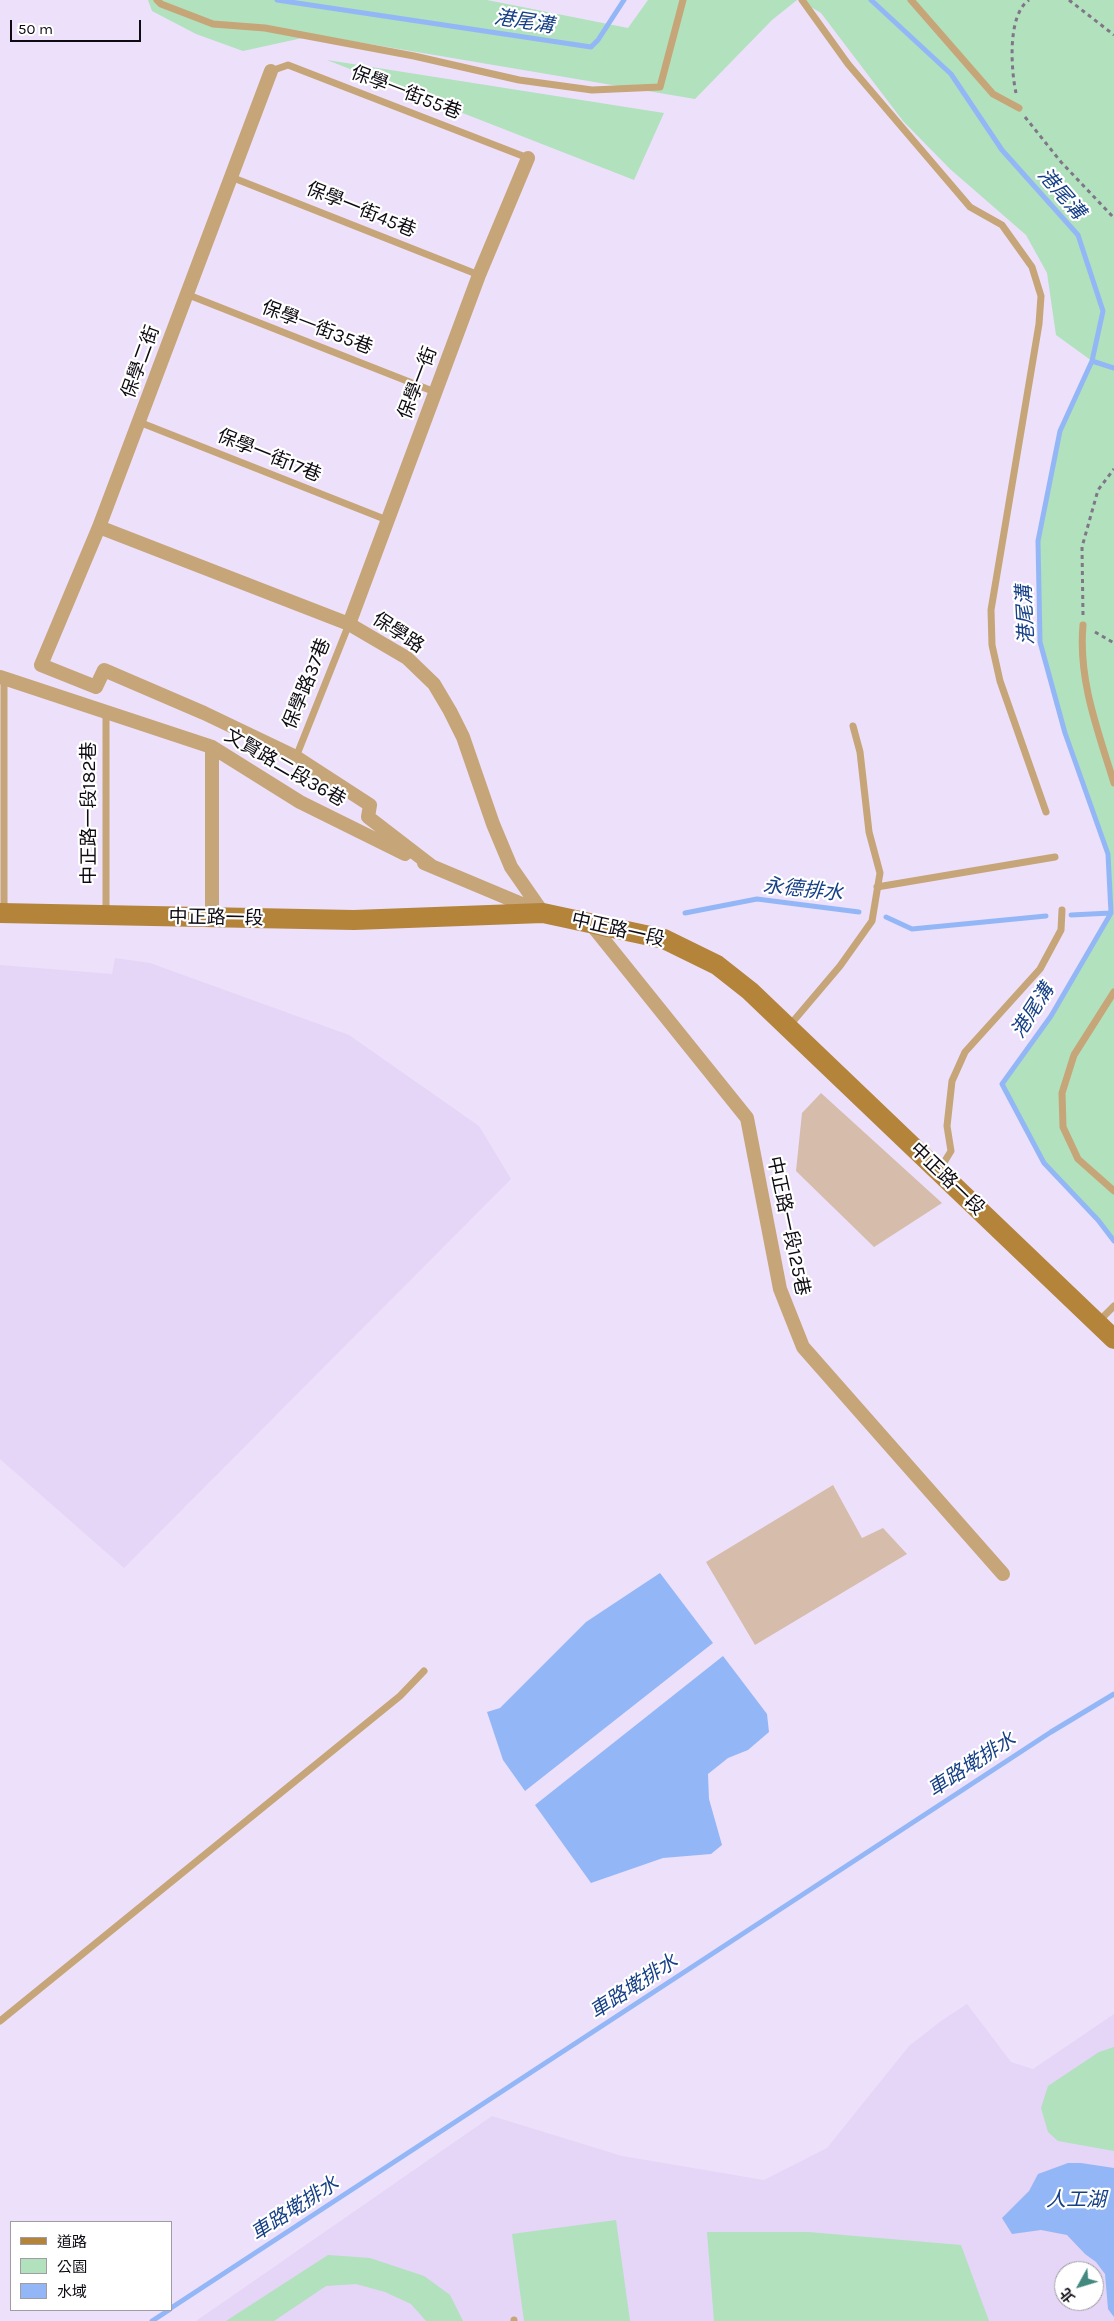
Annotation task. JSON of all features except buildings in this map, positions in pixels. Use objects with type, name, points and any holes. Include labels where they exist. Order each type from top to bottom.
[{"type":"main road","name":"中正路一段","points":[[2,913],[354,920],[543,914],[664,939],[716,965],[750,991],[1114,1339]]},
{"type":"street","name":"保學二街","points":[[271,72],[230,176],[99,527],[42,665],[96,687],[104,670],[204,713],[296,757]]},
{"type":"street","name":"保學一街","points":[[349,624],[479,274],[528,158]]},
{"type":"street","name":"保學路","points":[[99,527],[349,624],[407,658],[434,684],[463,737],[493,824],[511,867],[543,914]]},
{"type":"street","name":"文賢路二段36巷","points":[[2,678],[212,747],[300,802],[433,868],[543,914]]},
{"type":"street","points":[[212,747],[212,918]]},
{"type":"street","points":[[296,757],[370,805],[368,817],[433,868]]},
{"type":"street","name":"中正路一段125巷","points":[[591,924],[747,1118],[780,1289],[803,1347],[1002,1574]]},
{"type":"lane","points":[[157,0],[161,4],[213,24],[265,28],[414,56],[519,80],[592,90],[660,87],[684,0]]},
{"type":"lane","points":[[802,0],[848,64],[970,206],[1002,225],[1032,267],[1041,296],[1039,324],[991,610],[991,627],[992,645],[1000,681],[1046,812]]},
{"type":"lane","points":[[911,0],[992,94],[1019,108]]},
{"type":"lane","name":"保學一街55巷","points":[[271,72],[288,65],[528,158]]},
{"type":"lane","name":"保學一街45巷","points":[[230,176],[479,274]]},
{"type":"lane","name":"保學一街35巷","points":[[186,294],[435,392]]},
{"type":"lane","name":"保學一街17巷","points":[[139,422],[387,520]]},
{"type":"lane","name":"保學路37巷","points":[[296,757],[349,624]]},
{"type":"lane","points":[[1083,625],[1081,648],[1088,698],[1114,783]]},
{"type":"lane","points":[[2,678],[2,913]]},
{"type":"lane","name":"中正路一段182巷","points":[[106,711],[106,916]]},
{"type":"lane","points":[[788,1028],[840,966],[872,921],[880,873],[869,832],[860,752],[853,726]]},
{"type":"lane","points":[[878,887],[1055,856]]},
{"type":"lane","points":[[939,1171],[951,1151],[947,1126],[952,1081],[965,1052],[1040,968],[1061,930],[1062,910]]},
{"type":"lane","points":[[1114,992],[1074,1055],[1062,1093],[1062,1127],[1078,1159],[1114,1191]]},
{"type":"lane","points":[[1097,1323],[1114,1306]]},
{"type":"lane","points":[[0,2021],[400,1696],[424,1671]]},
{"type":"path","points":[[1029,0],[1023,4],[1014,32],[1011,72],[1019,108],[1032,128],[1060,162],[1114,218]]},
{"type":"path","points":[[1069,0],[1114,35]]},
{"type":"path","points":[[1114,469],[1098,490],[1082,547],[1083,625],[1114,643]]},
{"type":"shaded area","points":[[115,958],[150,963],[349,1035],[479,1126],[511,1179],[124,1568],[0,1459],[0,965],[112,974]]},
{"type":"shaded area","points":[[967,2004],[1011,2062],[1033,2069],[1114,2014],[1114,2321],[196,2321],[492,2116],[622,2156],[764,2180],[827,2148],[909,2046]]},
{"type":"green space","points":[[148,0],[487,0],[628,28],[648,0],[797,0],[772,20],[695,99],[316,35],[243,51],[196,34],[152,11]]},
{"type":"green space","points":[[799,0],[1114,0],[1114,1241],[1098,1220],[1044,1163],[1002,1084],[1051,1016],[1111,913],[1108,854],[1065,733],[1040,642],[1038,541],[1060,431],[1092,361],[1056,335],[1047,273],[1026,235],[950,169],[903,121],[821,13]]},
{"type":"green space","points":[[327,60],[664,113],[634,180]]},
{"type":"green space","points":[[1114,2047],[1114,2151],[1058,2141],[1048,2132],[1041,2108],[1048,2086],[1099,2052]]},
{"type":"green space","points":[[616,2220],[630,2321],[524,2321],[512,2234]]},
{"type":"green space","points":[[707,2232],[808,2232],[961,2245],[989,2321],[714,2321]]},
{"type":"green space","points":[[328,2255],[370,2258],[424,2276],[450,2295],[463,2321],[426,2321],[411,2304],[385,2292],[356,2284],[326,2286],[274,2321],[226,2321]]},
{"type":"water","points":[[660,1573],[713,1643],[525,1791],[503,1760],[487,1712],[500,1708],[586,1622]]},
{"type":"water","points":[[723,1656],[767,1714],[769,1732],[748,1750],[728,1758],[708,1774],[709,1799],[722,1845],[711,1854],[663,1858],[591,1883],[535,1805]]},
{"type":"water","name":"人工湖","points":[[1068,2163],[1114,2168],[1114,2317],[1108,2309],[1104,2261],[1095,2261],[1067,2235],[1041,2230],[1012,2234],[1002,2218],[1029,2191],[1038,2174]]},
{"type":"waterway","name":"港尾溝","points":[[277,0],[591,47],[598,40],[624,0]]},
{"type":"waterway","name":"港尾溝","points":[[871,0],[951,74],[1002,150],[1078,235],[1103,311],[1092,361],[1060,431],[1038,541],[1040,642],[1065,733],[1108,854],[1111,913],[1051,1016],[1002,1084],[1044,1163],[1098,1220],[1114,1241]]},
{"type":"waterway","points":[[1092,361],[1114,368]]},
{"type":"waterway","name":"永德排水","points":[[685,913],[757,899],[859,912]]},
{"type":"waterway","name":"永德排水","points":[[1071,915],[1111,913]]},
{"type":"waterway","name":"永德排水","points":[[886,917],[912,929],[1046,916]]},
{"type":"waterway","name":"車路墘排水","points":[[172,2307],[1051,1732],[1114,1694]]},
{"type":"waterway","name":"車路墘排水","points":[[152,2321],[167,2311]]}]
